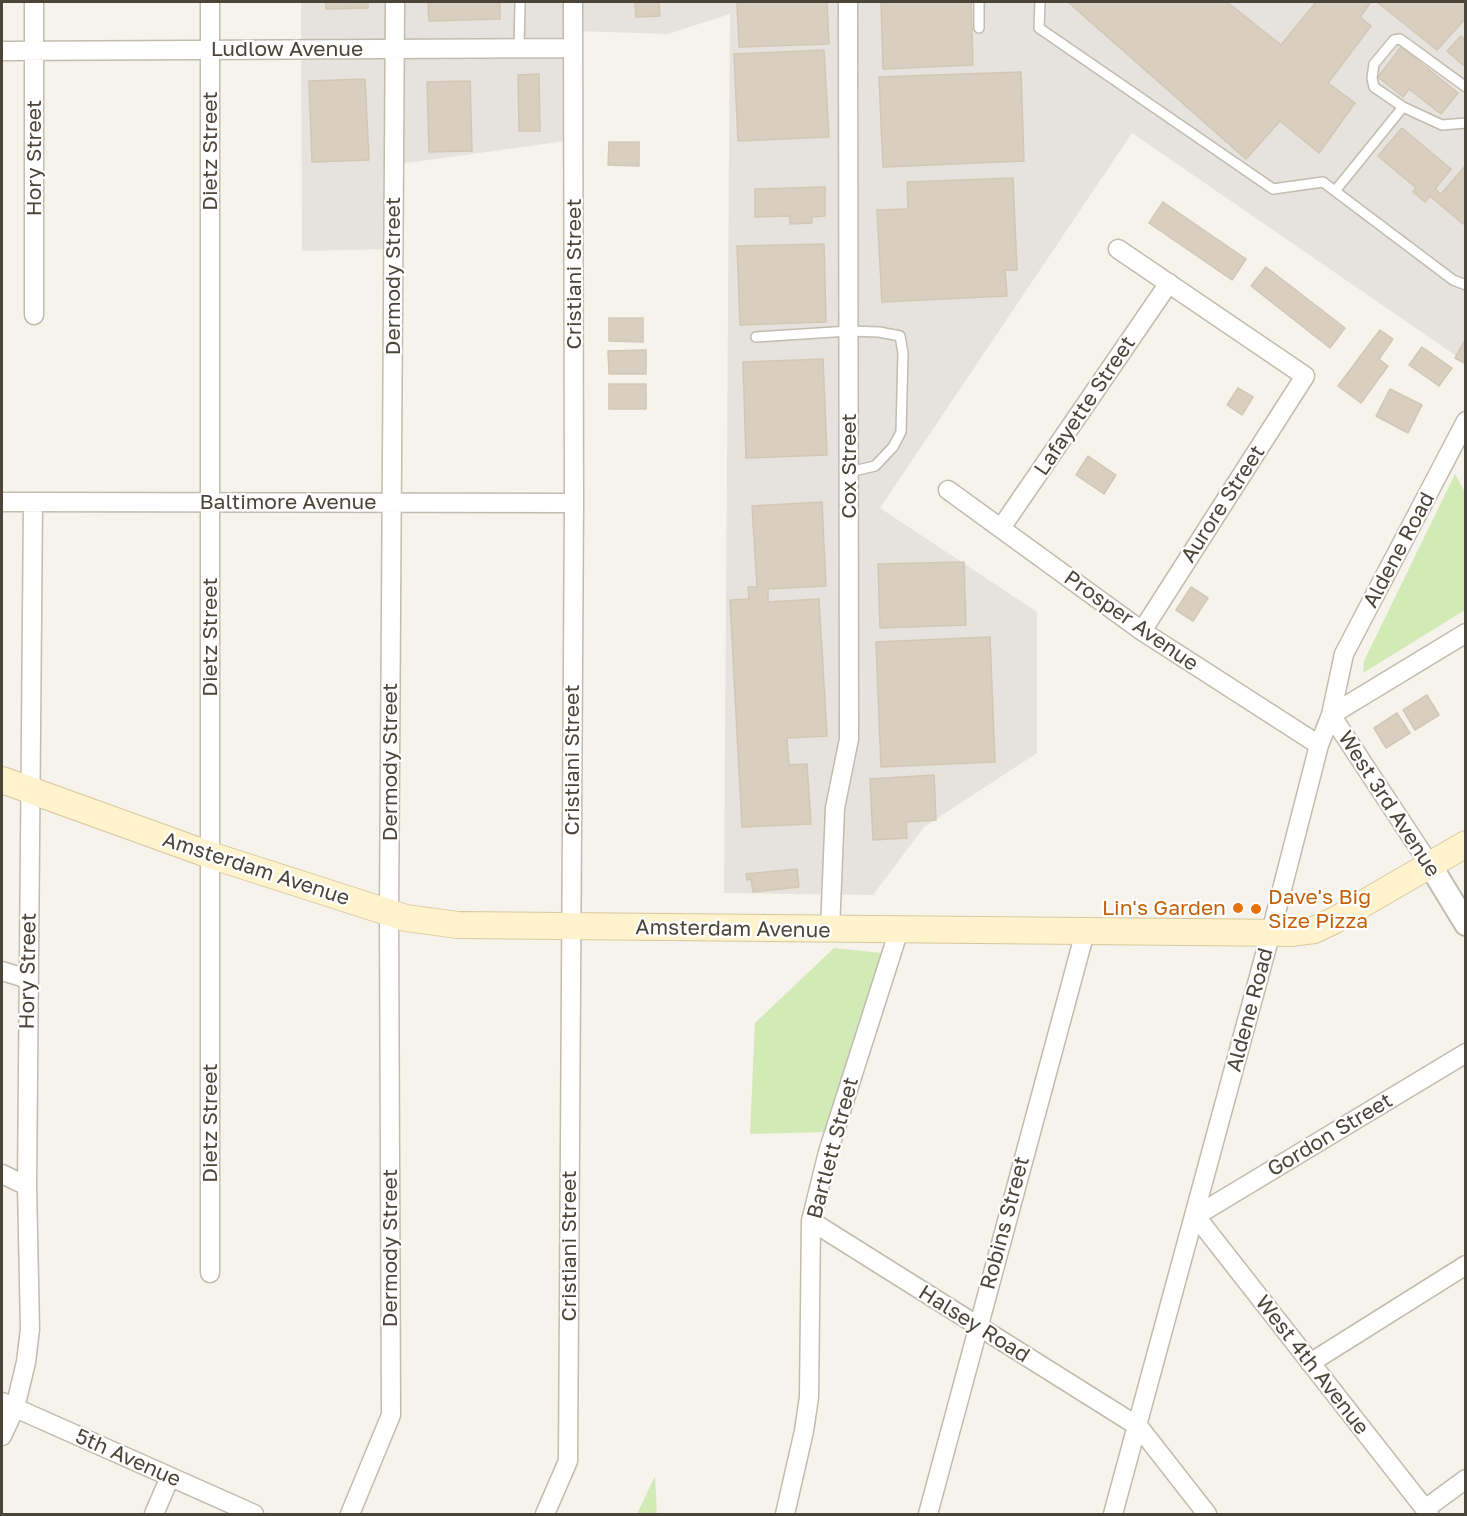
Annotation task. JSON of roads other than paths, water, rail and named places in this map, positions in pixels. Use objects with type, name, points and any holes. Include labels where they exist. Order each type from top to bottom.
[{"type":"main road","name":"Amsterdam Avenue","points":[[2,780],[210,855],[389,913],[458,926],[1291,933],[1314,930],[1335,920],[1466,844]]},
{"type":"street","name":"Hory Street","points":[[34,2],[34,315]]},
{"type":"street","name":"Dietz Street","points":[[210,2],[210,1273]]},
{"type":"street","name":"Dermody Street","points":[[350,1515],[391,1415],[389,913],[395,2]]},
{"type":"street","name":"Cristiani Street","points":[[545,1515],[568,1461],[574,502],[573,2]]},
{"type":"street","name":"Cox Street","points":[[831,930],[835,808],[849,739],[848,2]]},
{"type":"street","name":"Ludlow Avenue","points":[[2,51],[573,48]]},
{"type":"street","points":[[1118,249],[1169,283]]},
{"type":"street","name":"Aurore Street","points":[[1142,632],[1305,376],[1169,283]]},
{"type":"street","name":"Lafayette Street","points":[[1001,528],[1169,283]]},
{"type":"street","name":"Aldene Road","points":[[1113,1515],[1271,932],[1319,745],[1331,715],[1344,654],[1466,422]]},
{"type":"street","name":"Prosper Avenue","points":[[948,490],[1142,632],[1319,745]]},
{"type":"street","name":"Baltimore Avenue","points":[[2,502],[574,502]]},
{"type":"street","name":"Hory Street","points":[[2,1436],[8,1405],[26,1362],[30,1329],[27,1186],[33,502]]},
{"type":"street","points":[[1331,715],[1466,633]]},
{"type":"street","name":"West 3rd Avenue","points":[[1331,715],[1466,924]]},
{"type":"street","name":"Bartlett Street","points":[[785,1515],[804,1431],[809,1397],[811,1221],[828,1152],[899,930]]},
{"type":"street","name":"Robins Street","points":[[928,1515],[977,1326],[1085,932]]},
{"type":"street","points":[[2,970],[28,979]]},
{"type":"street","name":"Gordon Street","points":[[1194,1217],[1466,1053]]},
{"type":"street","points":[[2,1174],[27,1186]]},
{"type":"street","name":"West 4th Avenue","points":[[1194,1217],[1198,1219],[1427,1512]]},
{"type":"street","name":"Halsey Road","points":[[811,1221],[1137,1426],[1208,1515]]},
{"type":"street","points":[[1310,1363],[1463,1271]]},
{"type":"street","name":"5th Avenue","points":[[8,1405],[254,1515]]},
{"type":"street","points":[[154,1515],[170,1477]]},
{"type":"street","points":[[1427,1512],[1466,1479]]},
{"type":"lane","points":[[519,48],[520,2]]},
{"type":"lane","points":[[979,2],[979,28]]},
{"type":"lane","points":[[1040,2],[1039,28],[1273,189],[1323,182],[1453,280],[1466,285]]},
{"type":"lane","points":[[1466,87],[1400,39],[1394,40],[1374,64],[1372,78],[1374,87],[1403,107],[1442,125],[1466,123]]},
{"type":"lane","points":[[1335,191],[1403,107]]},
{"type":"lane","points":[[756,337],[849,332],[879,332],[900,336],[903,353],[901,432],[893,447],[875,466],[849,472]]},
{"type":"place","name":"Lin's Garden","points":[[1238,908]]},
{"type":"place","name":"Dave's Big Size Pizza","points":[[1256,909]]}]
